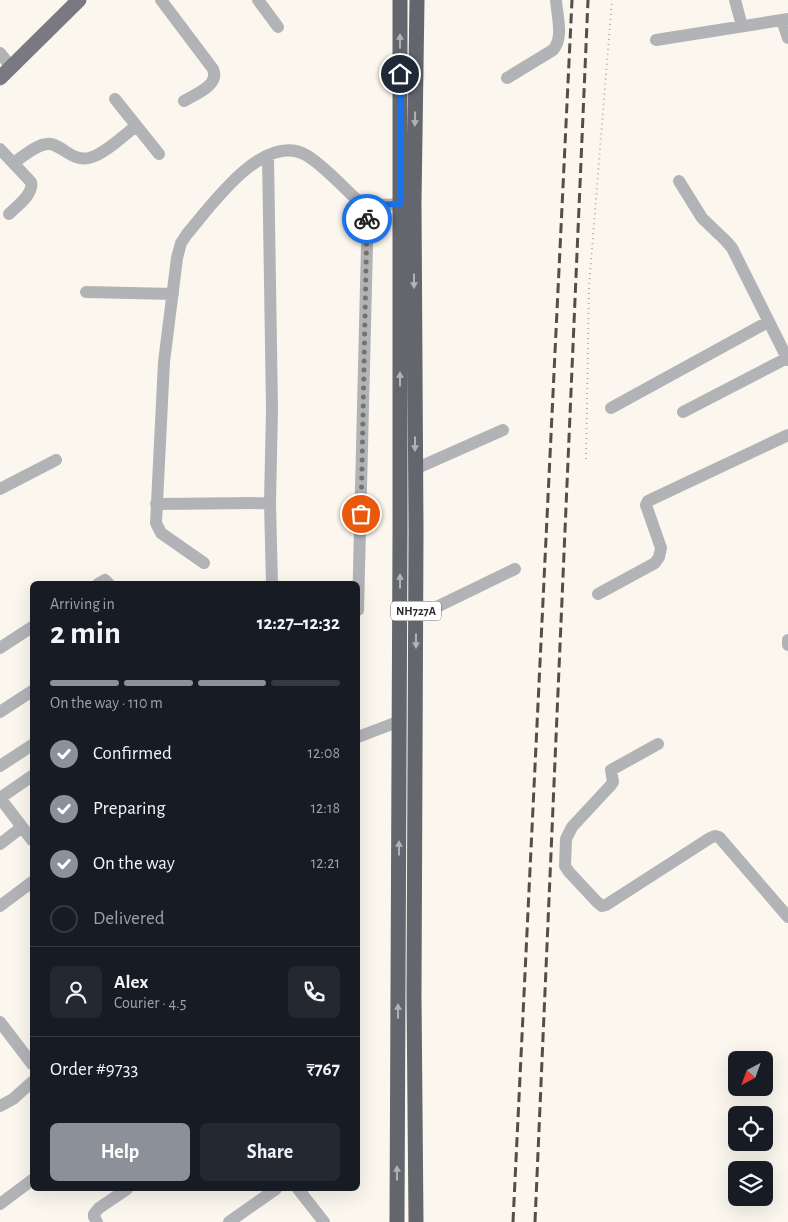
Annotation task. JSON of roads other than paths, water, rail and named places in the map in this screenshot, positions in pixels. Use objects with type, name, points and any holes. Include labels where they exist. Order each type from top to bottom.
[{"type":"highway","name":"NH727A","points":[[396,1222],[400,721],[400,0]]},
{"type":"highway","name":"NH727A","points":[[416,1222],[414,995],[416,469],[414,202],[417,0]]},
{"type":"main road","points":[[5,73],[79,0]]},
{"type":"street","points":[[161,0],[213,69],[215,75],[214,81],[184,101]]},
{"type":"street","points":[[258,0],[278,27]]},
{"type":"street","points":[[507,78],[558,45],[560,38],[556,0]]},
{"type":"street","points":[[735,0],[742,26]]},
{"type":"street","points":[[656,40],[785,20],[788,38]]},
{"type":"street","points":[[0,53],[5,73]]},
{"type":"street","points":[[115,99],[159,154]]},
{"type":"street","points":[[13,162],[43,144],[50,143],[73,157],[91,158],[136,126]]},
{"type":"street","points":[[0,148],[31,182],[32,186],[30,192],[9,214]]},
{"type":"street","points":[[204,563],[161,533],[156,522],[164,362],[177,258],[181,243],[237,176],[248,167],[268,156],[289,150],[306,155],[355,198],[368,205],[400,204]]},
{"type":"street","points":[[268,156],[272,409],[270,503],[272,581]]},
{"type":"street","points":[[680,180],[702,218],[732,248],[787,359],[683,412]]},
{"type":"street","points":[[359,581],[368,205]]},
{"type":"street","points":[[86,292],[173,294]]},
{"type":"street","points":[[611,408],[768,322]]},
{"type":"street","points":[[416,469],[503,430]]},
{"type":"street","points":[[598,594],[655,563],[659,556],[661,548],[646,506],[648,501],[788,435]]},
{"type":"street","points":[[0,489],[56,460]]},
{"type":"street","points":[[156,504],[270,503]]},
{"type":"street","points":[[416,617],[515,569]]},
{"type":"street","points":[[0,648],[30,628]]},
{"type":"street","points":[[788,640],[788,645]]},
{"type":"street","points":[[0,712],[30,692]]},
{"type":"street","points":[[360,736],[400,721]]},
{"type":"street","points":[[658,744],[611,770],[613,782],[568,833],[565,861],[569,872],[602,906],[715,836],[719,837],[788,917]]},
{"type":"street","points":[[0,766],[30,746]]},
{"type":"street","points":[[30,777],[0,798],[30,837]]},
{"type":"street","points":[[0,844],[22,827]]},
{"type":"street","points":[[0,906],[30,884]]},
{"type":"street","points":[[0,1022],[30,1061]]},
{"type":"street","points":[[0,1106],[14,1099],[30,1084]]},
{"type":"street","points":[[0,1204],[30,1182]]},
{"type":"street","points":[[97,1222],[94,1217],[96,1211],[124,1191]]},
{"type":"street","points":[[229,1222],[273,1191]]},
{"type":"street","points":[[300,1191],[324,1222]]},
{"type":"railway","points":[[513,1222],[572,0]]},
{"type":"railway","points":[[535,1222],[588,0]]}]
